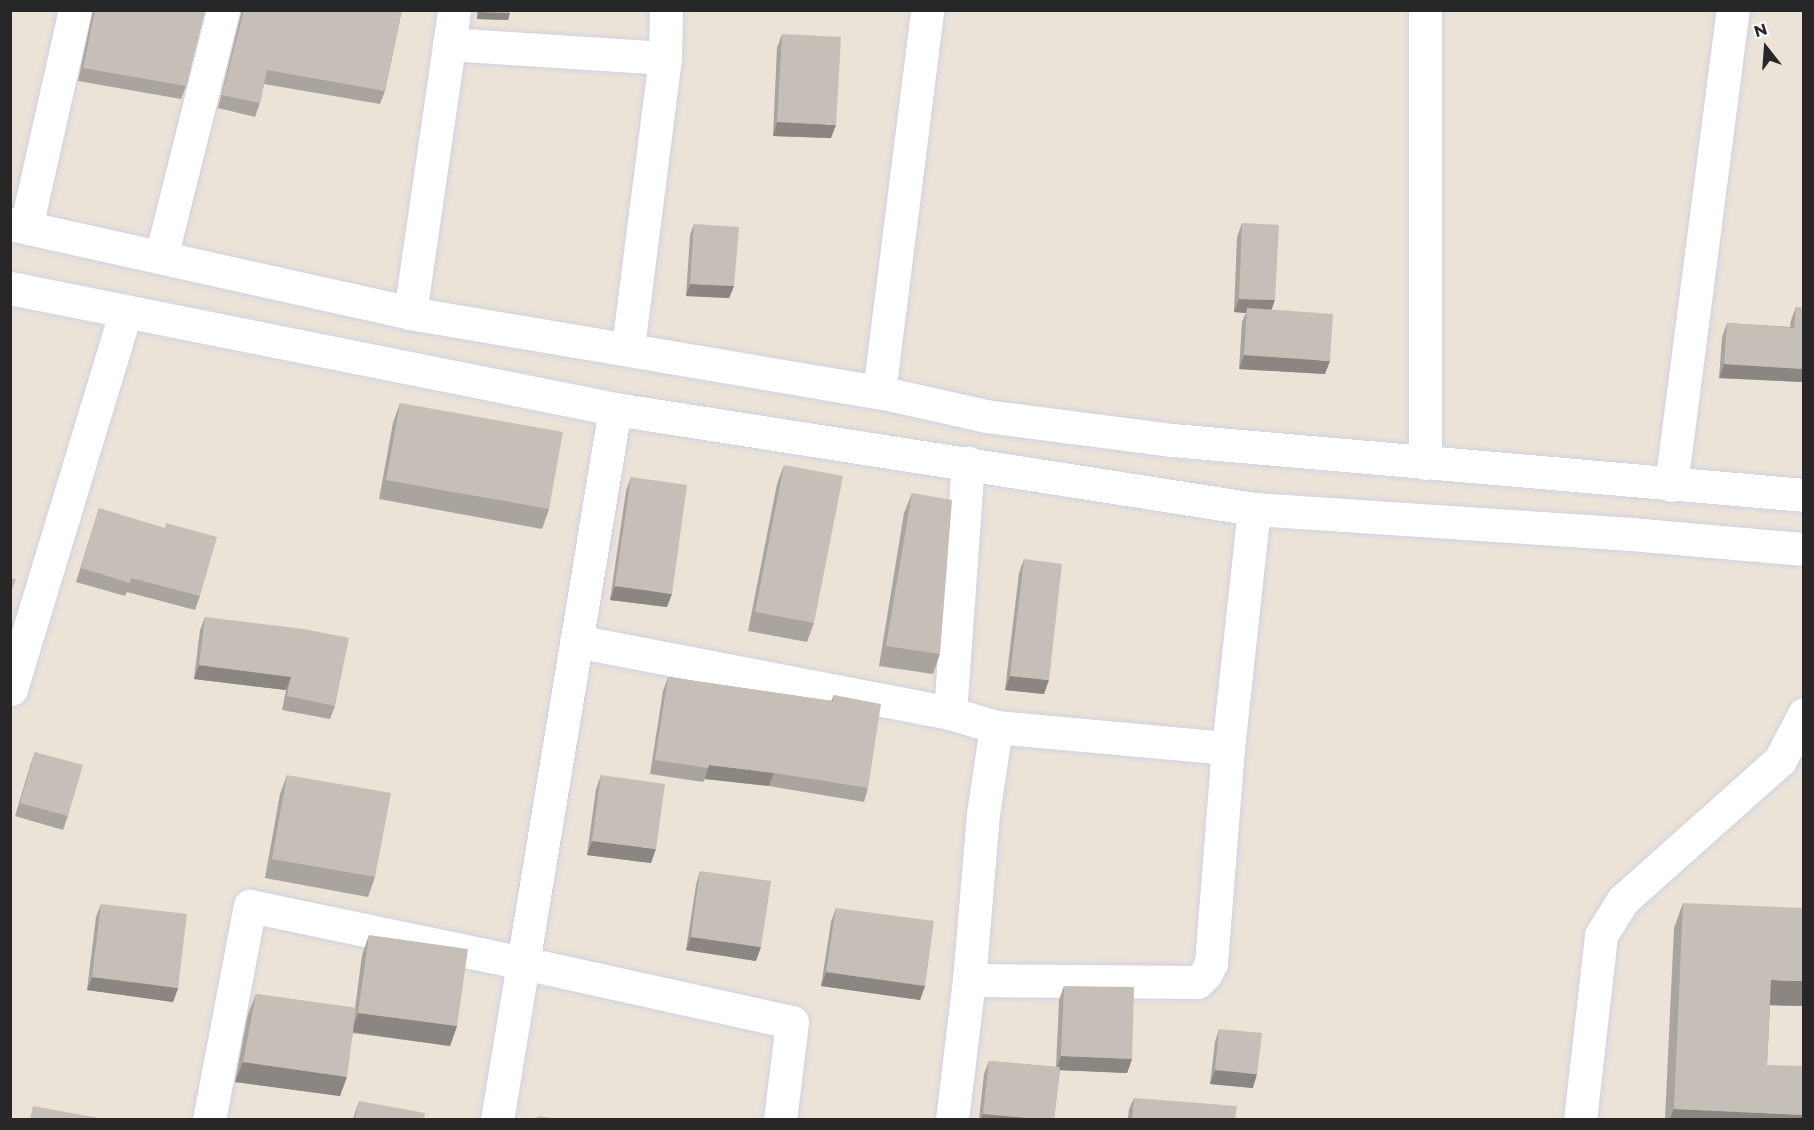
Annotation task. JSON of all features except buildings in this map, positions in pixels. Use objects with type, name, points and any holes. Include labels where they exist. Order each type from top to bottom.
[{"type":"street","points":[[75,10],[18,225],[410,313],[879,392],[986,416],[1172,440],[1803,495]]},
{"type":"street","points":[[161,257],[223,10]]},
{"type":"street","points":[[410,313],[454,10]]},
{"type":"street","points":[[628,348],[665,58],[666,10]]},
{"type":"street","points":[[879,392],[927,10]]},
{"type":"street","points":[[1425,10],[1425,463]]},
{"type":"street","points":[[1671,485],[1733,10]]},
{"type":"street","points":[[449,44],[665,58]]},
{"type":"street","points":[[10,288],[615,409],[1254,509],[1631,534],[1803,549]]},
{"type":"street","points":[[11,689],[126,311]]},
{"type":"street","points":[[497,1119],[615,409]]},
{"type":"street","points":[[950,713],[968,464]]},
{"type":"street","points":[[969,980],[1197,982],[1206,974],[1211,963],[1228,748],[1254,509]]},
{"type":"street","points":[[576,641],[950,713],[996,727],[1228,748]]},
{"type":"street","points":[[1580,1119],[1601,935],[1623,900],[1780,760],[1803,714]]},
{"type":"street","points":[[951,1119],[969,980],[982,814],[996,727]]},
{"type":"street","points":[[209,1119],[250,906],[792,1022],[780,1119]]}]
